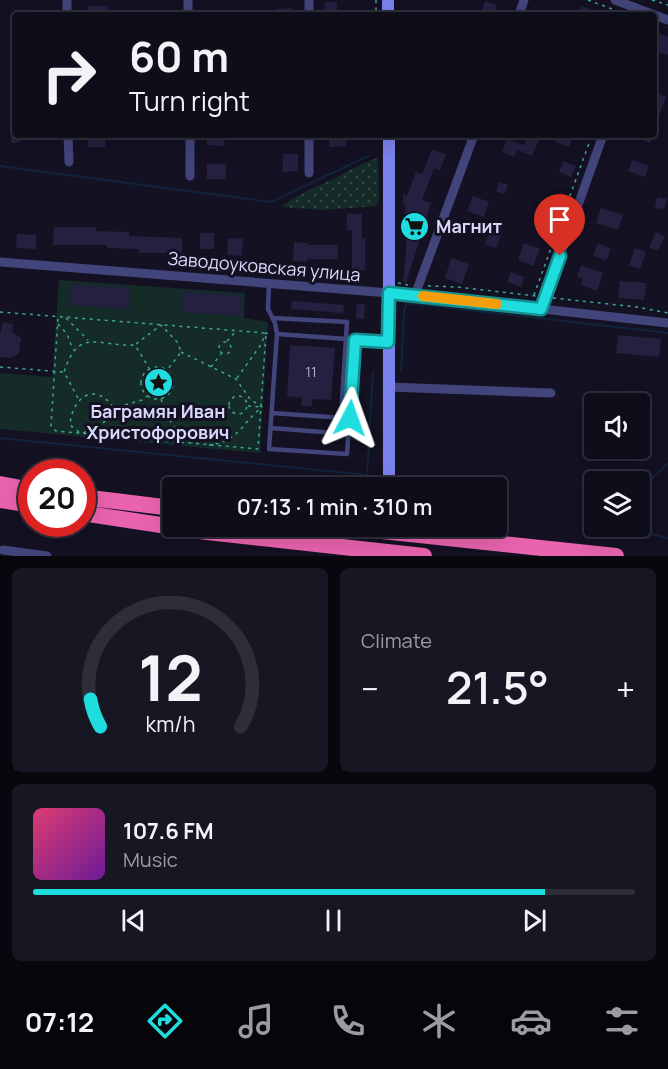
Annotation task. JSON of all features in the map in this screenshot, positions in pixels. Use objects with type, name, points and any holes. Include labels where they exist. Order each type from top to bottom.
[{"type":"highway","points":[[0,484],[18,487]]},
{"type":"highway","points":[[96,499],[162,507]]},
{"type":"highway","points":[[0,500],[18,503]]},
{"type":"highway","points":[[96,515],[207,532],[388,554],[424,556]]},
{"type":"highway","points":[[388,554],[389,537]]},
{"type":"highway","points":[[450,537],[617,556]]},
{"type":"street","points":[[615,0],[643,12]]},
{"type":"street","points":[[68,138],[69,162]]},
{"type":"street","points":[[190,138],[190,176]]},
{"type":"street","points":[[309,138],[309,173]]},
{"type":"street","points":[[389,138],[392,288],[388,342],[389,477]]},
{"type":"street","points":[[416,291],[473,138]]},
{"type":"street","points":[[541,309],[602,138]]},
{"type":"street","name":"Заводоуковская улица","points":[[0,262],[269,284],[392,288],[541,309],[668,323]]},
{"type":"street","points":[[389,387],[551,393]]},
{"type":"street","points":[[507,536],[617,556]]},
{"type":"street","points":[[3,550],[47,556]]},
{"type":"lane","points":[[269,284],[268,309],[277,334],[269,449],[347,454],[355,340]]},
{"type":"lane","points":[[273,318],[347,322],[341,417]]},
{"type":"lane","points":[[277,334],[388,342]]},
{"type":"lane","points":[[272,413],[350,418]]},
{"type":"lane","points":[[270,428],[349,434]]},
{"type":"path","points":[[588,0],[620,11]]},
{"type":"path","points":[[652,0],[668,5]]},
{"type":"path","points":[[534,296],[591,138]]},
{"type":"path","points":[[392,288],[416,291],[457,287],[637,307],[668,313]]},
{"type":"path","points":[[0,312],[266,333]]},
{"type":"path","points":[[58,317],[51,426],[56,430],[204,445],[258,449],[266,333]]},
{"type":"path","points":[[65,317],[89,341],[114,345],[135,345],[161,325]]},
{"type":"path","points":[[57,324],[67,334],[73,351]]},
{"type":"path","points":[[161,325],[178,343],[181,352],[236,379],[250,399],[262,407]]},
{"type":"path","points":[[211,368],[221,353],[219,346],[237,331]]},
{"type":"path","points":[[236,379],[260,346],[266,333]]},
{"type":"path","points":[[79,399],[64,372],[73,351],[89,341]]},
{"type":"path","points":[[221,353],[226,354],[231,351],[231,345],[226,342]]},
{"type":"path","points":[[135,345],[149,368]]},
{"type":"path","points":[[167,370],[181,352]]},
{"type":"path","points":[[159,366],[167,370],[173,378],[172,388],[166,396],[161,399],[147,396],[141,387],[142,376],[149,368],[159,366]]},
{"type":"path","points":[[0,367],[64,372]]},
{"type":"path","points":[[82,433],[70,425],[70,416],[79,399],[86,395],[97,394],[108,399],[114,408]]},
{"type":"path","points":[[114,408],[142,400],[147,396]]},
{"type":"path","points":[[234,397],[239,397],[244,399],[246,406],[243,412],[238,414],[232,412],[229,405],[234,397]]},
{"type":"path","points":[[161,399],[170,422],[176,430],[185,438],[204,445],[215,444],[237,434],[252,415],[262,407]]},
{"type":"path","points":[[246,406],[262,407]]},
{"type":"path","points":[[82,433],[103,424],[111,416],[114,408]]},
{"type":"green space","points":[[378,158],[379,200],[376,206],[323,210],[281,207],[305,192]]},
{"type":"green space","points":[[59,280],[245,293],[244,318],[268,322],[260,453],[0,429],[0,373],[52,377]]},
{"type":"building","points":[[485,1],[497,5],[494,12],[481,12]]},
{"type":"building","points":[[325,2],[337,2],[337,12],[325,12]]},
{"type":"building","points":[[88,6],[107,6],[107,12],[88,12]]},
{"type":"building","points":[[582,6],[592,10],[591,12],[580,12]]},
{"type":"building","points":[[292,8],[292,12],[277,12],[277,9]]},
{"type":"building","points":[[658,33],[668,37],[668,55],[657,52]]},
{"type":"building","points":[[657,93],[666,97],[659,116],[657,115]]},
{"type":"building","points":[[11,135],[12,138],[20,138],[21,142],[11,143]]},
{"type":"building","points":[[88,138],[105,138],[105,147],[88,147]]},
{"type":"building","points":[[207,138],[225,138],[224,146],[207,145]]},
{"type":"building","points":[[329,138],[346,138],[346,146],[329,147]]},
{"type":"building","points":[[527,138],[540,138],[532,156],[517,150],[514,157],[502,152],[507,139],[524,145]]},
{"type":"building","points":[[557,138],[573,138],[569,147],[555,142]]},
{"type":"building","points":[[638,138],[652,138],[650,143]]},
{"type":"building","name":"Магнит","points":[[432,149],[446,155],[440,170],[434,168],[422,200],[431,203],[406,283],[403,282],[406,250],[403,194],[407,196],[416,172],[422,174]]},
{"type":"building","points":[[283,154],[298,154],[298,171],[283,172]]},
{"type":"building","points":[[632,160],[649,166],[645,177],[628,171]]},
{"type":"building","points":[[563,161],[576,166],[571,177],[559,172]]},
{"type":"building","points":[[207,164],[226,164],[226,179],[207,179]]},
{"type":"building","points":[[499,182],[508,185],[504,194],[496,191]]},
{"type":"building","points":[[473,196],[489,202],[484,217],[467,211]]},
{"type":"building","points":[[657,197],[667,199],[664,209],[655,208]]},
{"type":"building","points":[[601,208],[623,215],[618,230],[596,223]]},
{"type":"building","points":[[347,214],[362,214],[365,270],[352,270],[352,230],[347,230]]},
{"type":"building","points":[[54,227],[96,227],[96,231],[129,232],[129,236],[182,238],[182,253],[139,253],[139,249],[107,248],[107,245],[53,245]]},
{"type":"building","points":[[491,228],[502,233],[496,248],[485,244]]},
{"type":"building","points":[[656,232],[665,237],[658,251],[649,247]]},
{"type":"building","points":[[200,233],[214,233],[214,249],[200,249]]},
{"type":"building","points":[[17,234],[36,235],[36,249],[16,248]]},
{"type":"building","points":[[228,238],[243,239],[242,256],[227,255]]},
{"type":"building","points":[[294,242],[308,243],[308,245],[338,245],[338,259],[293,261]]},
{"type":"building","points":[[524,243],[540,249],[533,266],[518,260]]},
{"type":"building","points":[[598,243],[611,249],[606,261],[593,255]]},
{"type":"building","points":[[635,248],[646,252],[640,269],[629,265]]},
{"type":"building","points":[[451,258],[469,264],[462,284],[445,278]]},
{"type":"building","points":[[581,265],[603,273],[597,291],[581,285],[583,279],[577,277]]},
{"type":"building","points":[[511,272],[524,277],[521,287],[507,282]]},
{"type":"building","points":[[620,281],[646,283],[644,300],[618,298]]},
{"type":"building","points":[[71,284],[130,288],[129,309],[70,305]]},
{"type":"building","points":[[183,291],[242,296],[241,316],[182,312]]},
{"type":"building","points":[[292,301],[344,305],[343,313],[291,309]]},
{"type":"building","points":[[357,304],[365,304],[364,319],[356,318]]},
{"type":"building","points":[[3,322],[13,324],[12,332],[21,338],[19,354],[10,358],[0,357],[0,334]]},
{"type":"building","points":[[618,335],[661,339],[659,357],[616,353]]},
{"type":"building","points":[[290,345],[335,348],[331,400],[312,399],[312,406],[301,406],[302,398],[287,396]]},
{"type":"waterway","points":[[0,166],[271,202],[368,156]]},
{"type":"waterway","points":[[401,372],[404,309],[407,303],[668,333]]},
{"type":"waterway","points":[[0,438],[367,475],[373,371]]},
{"type":"waterway","points":[[650,480],[668,463]]},
{"type":"waterway","points":[[650,534],[668,538]]},
{"type":"slow traffic","points":[[423,296],[497,304]]},
{"type":"place","name":"Магнит","points":[[415,227]]},
{"type":"place","name":"Баграмян Иван Христофорович","points":[[158,383]]},
{"type":"route","points":[[350,418],[355,340],[388,342],[389,293],[541,309],[560,256]]}]
